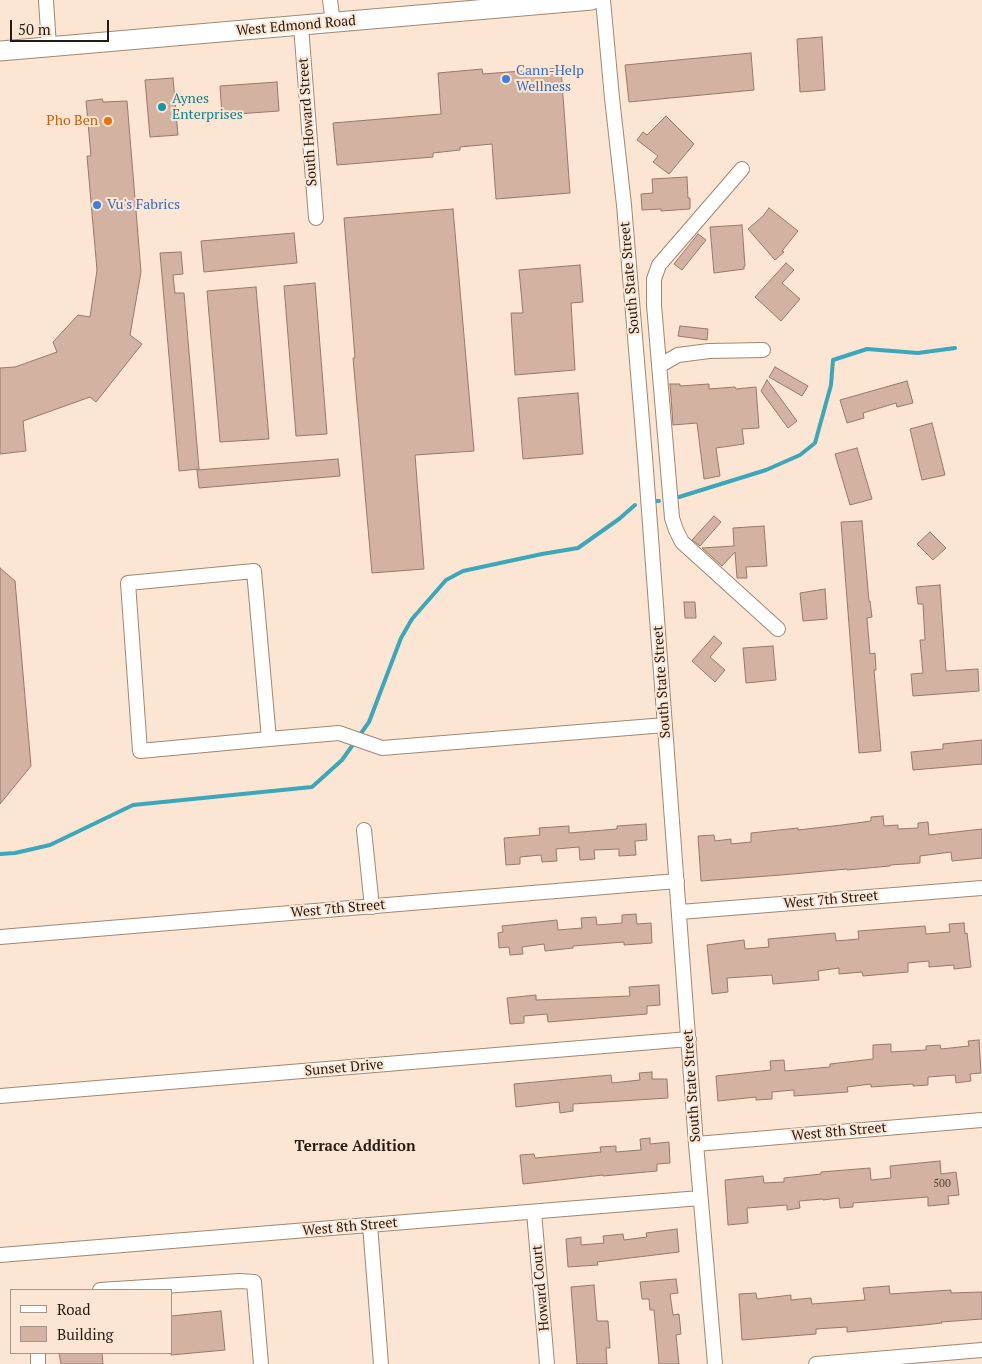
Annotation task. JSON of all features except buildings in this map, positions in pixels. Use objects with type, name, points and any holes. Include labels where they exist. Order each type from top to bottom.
[{"type":"main road","name":"West Edmond Road","points":[[0,51],[592,0]]},
{"type":"street","points":[[46,0],[49,47]]},
{"type":"street","points":[[330,0],[333,23]]},
{"type":"street","name":"South State Street","points":[[602,0],[624,205],[680,912],[700,1198],[716,1364]]},
{"type":"street","name":"South Howard Street","points":[[301,26],[316,218]]},
{"type":"street","points":[[742,169],[659,265],[654,279],[654,305],[672,518],[682,542],[778,629]]},
{"type":"street","points":[[659,366],[678,355],[709,351],[763,350]]},
{"type":"street","points":[[645,457],[666,452]]},
{"type":"street","points":[[269,739],[254,572],[128,583],[140,751],[339,733],[382,748],[665,725]]},
{"type":"street","points":[[364,830],[372,907]]},
{"type":"street","name":"West 7th Street","points":[[0,937],[677,881]]},
{"type":"street","name":"West 7th Street","points":[[680,912],[982,888]]},
{"type":"street","name":"Sunset Drive","points":[[0,1096],[689,1039]]},
{"type":"street","name":"West 8th Street","points":[[696,1144],[982,1120]]},
{"type":"street","name":"West 8th Street","points":[[0,1255],[700,1198]]},
{"type":"street","name":"Howard Court","points":[[534,1212],[547,1364]]},
{"type":"street","points":[[370,1225],[381,1364]]},
{"type":"street","points":[[116,1289],[240,1281],[254,1282],[261,1364]]},
{"type":"street","points":[[816,1364],[982,1350]]},
{"type":"waterway","points":[[679,497],[766,470],[800,455],[815,443],[831,385],[833,360],[867,349],[918,353],[955,348]]},
{"type":"waterway","points":[[0,854],[15,853],[50,845],[133,805],[312,787],[342,760],[369,722],[401,638],[412,619],[446,580],[463,571],[578,548],[619,519],[635,505]]},
{"type":"place","name":"Cann-Help Wellness","points":[[506,79]]},
{"type":"place","name":"Aynes Enterprises","points":[[162,107]]},
{"type":"place","name":"Pho Ben","points":[[108,121]]},
{"type":"place","name":"Vu's Fabrics","points":[[97,205]]},
{"type":"district","name":"Terrace Addition","points":[[355,1147]]}]
